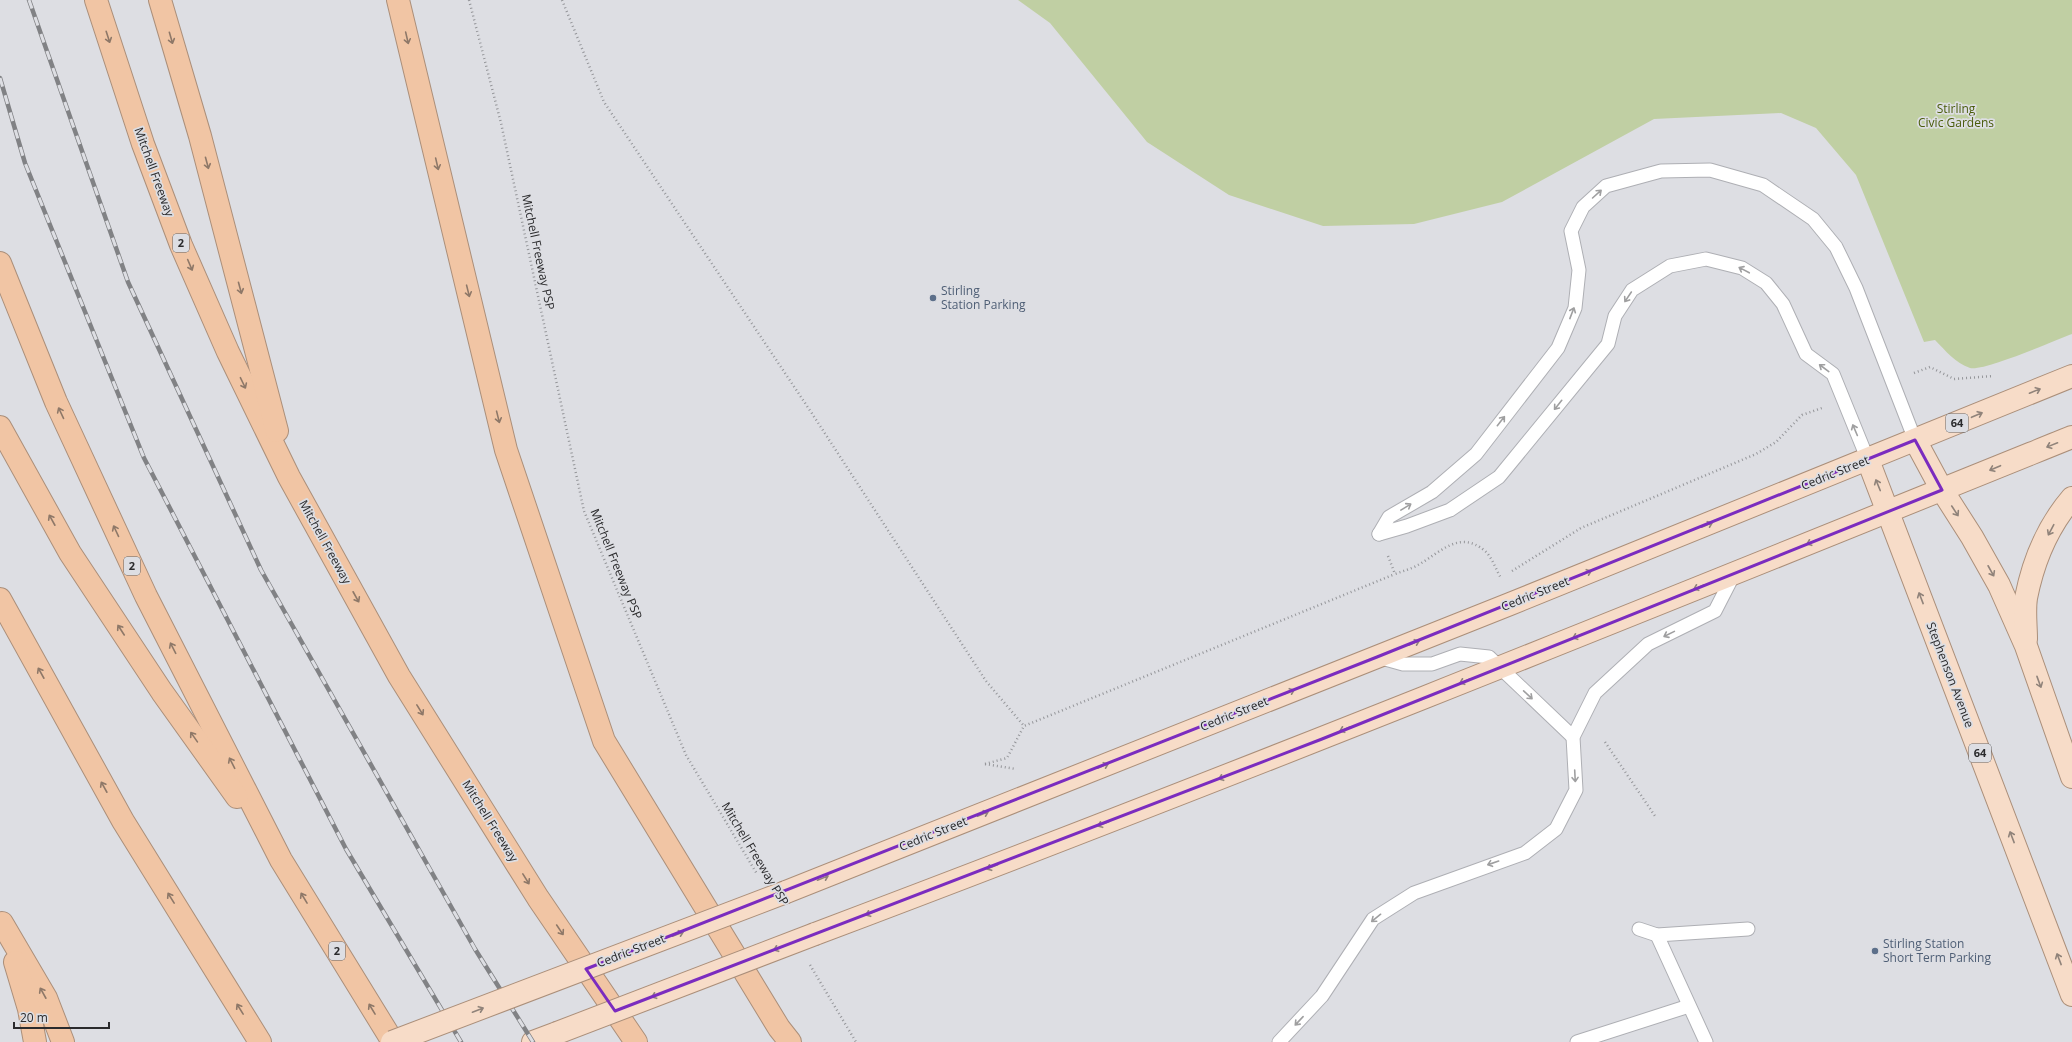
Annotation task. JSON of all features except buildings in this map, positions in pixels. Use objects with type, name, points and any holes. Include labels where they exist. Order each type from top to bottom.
[{"type":"highway","name":"Mitchell Freeway","points":[[96,0],[143,144],[181,245],[228,352],[289,477],[399,676],[538,898],[636,1042]]},
{"type":"highway","points":[[160,0],[200,136],[289,477]]},
{"type":"highway","points":[[398,0],[506,450],[604,741],[775,1021],[790,1042]]},
{"type":"highway","name":"2","points":[[0,263],[56,402],[146,596],[282,860],[392,1042]]},
{"type":"highway","points":[[0,427],[70,553],[162,692],[282,860]]},
{"type":"highway","points":[[0,599],[123,821],[260,1042]]},
{"type":"highway","points":[[1,919],[29,1009],[35,1042]]},
{"type":"highway","points":[[1,919],[46,998],[63,1042]]},
{"type":"main road","name":"Cedric Street","points":[[392,1042],[786,892],[1378,657],[1868,460],[2072,376]]},
{"type":"main road","points":[[533,1042],[1029,853],[1502,667],[2072,437]]},
{"type":"main road","points":[[1915,440],[1942,490],[1972,537],[1999,586],[2026,646],[2072,777]]},
{"type":"main road","name":"64","points":[[1868,460],[1889,511]]},
{"type":"main road","points":[[2026,646],[2026,599],[2039,554],[2064,508],[2072,498]]},
{"type":"main road","name":"Stephenson Avenue","points":[[1889,511],[2072,996]]},
{"type":"lane","points":[[1868,460],[1833,374],[1806,354],[1783,304],[1766,284],[1742,268],[1706,259],[1670,266],[1632,290],[1616,316],[1608,344],[1499,477],[1450,510],[1407,526],[1379,534],[1389,517],[1432,492],[1476,454],[1558,348],[1575,308],[1579,270],[1571,231],[1583,207],[1606,186],[1661,171],[1710,170],[1763,185],[1812,219],[1836,247],[1856,288],[1915,440]]},
{"type":"lane","points":[[1279,1042],[1322,996],[1373,919],[1414,893],[1525,853],[1556,829],[1576,790],[1572,737],[1595,693],[1648,644],[1715,611],[1735,573]]},
{"type":"lane","points":[[1378,657],[1403,664],[1432,664],[1460,654],[1489,657],[1502,667],[1511,680],[1572,737]]},
{"type":"lane","points":[[1639,929],[1656,935],[1748,929]]},
{"type":"lane","points":[[1656,935],[1706,1042]]},
{"type":"lane","points":[[1577,1042],[1689,1006]]},
{"type":"path","name":"Mitchell Freeway PSP","points":[[469,0],[501,123],[584,511],[686,755],[759,878]]},
{"type":"path","points":[[562,0],[604,102],[811,412],[986,681],[1024,726]]},
{"type":"path","points":[[1914,373],[1930,366],[1954,379],[1987,378],[1999,374]]},
{"type":"path","points":[[985,764],[1007,758],[1024,726],[1418,565],[1442,549],[1458,542],[1474,544],[1486,552],[1501,578],[1581,528],[1756,454],[1776,442],[1802,415],[1815,411]]},
{"type":"path","points":[[1388,555],[1395,574]]},
{"type":"path","points":[[1605,742],[1655,816]]},
{"type":"path","points":[[807,960],[856,1042]]},
{"type":"highlighted area","points":[[1915,440],[1942,490],[1322,739],[615,1011],[586,969],[1377,657]]},
{"type":"green space","name":"Stirling Civic Gardens","points":[[1018,0],[2072,0],[2072,334],[2004,361],[1977,368],[1970,368],[1960,363],[1935,340],[1924,342],[1856,175],[1816,128],[1781,113],[1654,119],[1502,202],[1414,224],[1323,226],[1229,195],[1147,142],[1050,23]]},
{"type":"railway","points":[[29,0],[128,282],[261,570],[475,949],[533,1042]]},
{"type":"railway","points":[[0,78],[25,163],[144,458],[346,849],[461,1042]]},
{"type":"place","name":"Stirling Station Parking","points":[[933,298]]},
{"type":"place","name":"Stirling Station Short Term Parking","points":[[1875,951]]}]
